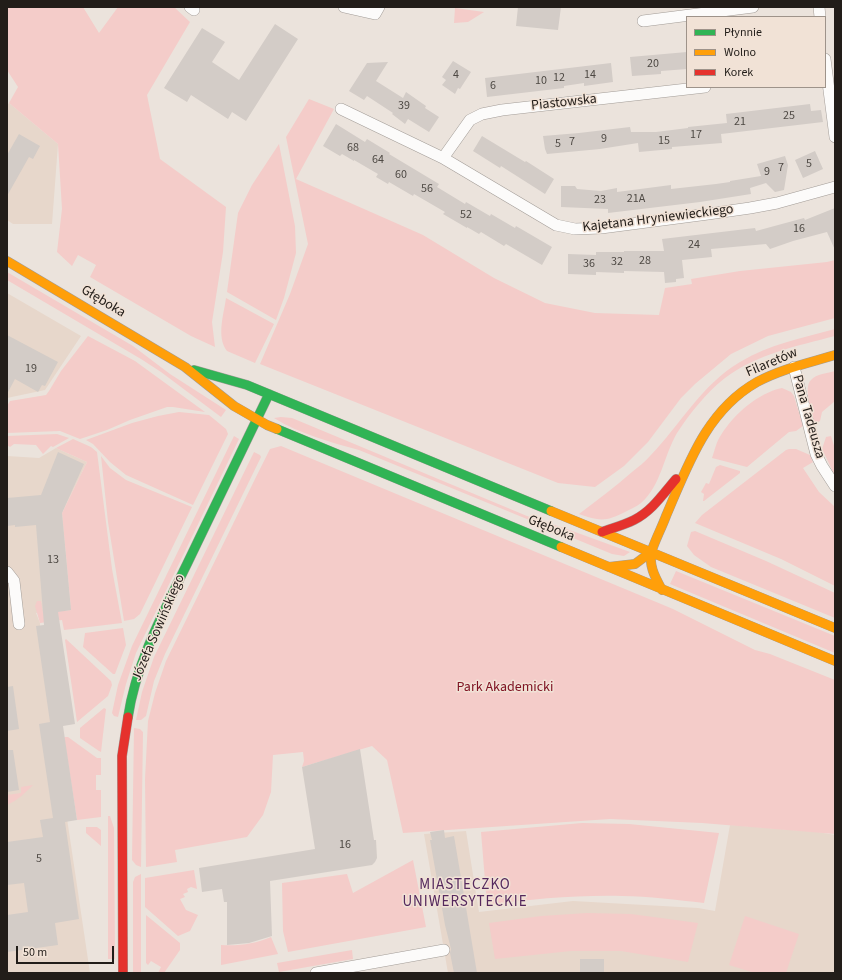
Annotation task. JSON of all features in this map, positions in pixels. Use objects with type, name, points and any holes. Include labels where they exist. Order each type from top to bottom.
[{"type":"main road","name":"Głęboka","points":[[7,261],[185,367],[234,406],[282,432],[835,661]]},
{"type":"main road","name":"Filaretów","points":[[662,590],[652,570],[651,552],[694,449],[710,424],[734,399],[765,379],[794,367],[835,355]]},
{"type":"main road","name":"Głęboka","points":[[185,367],[247,385],[835,628]]},
{"type":"main road","points":[[258,420],[269,394]]},
{"type":"main road","name":"Józefa Sowińskiego","points":[[123,973],[122,756],[130,701],[138,674],[155,630],[225,483],[258,420]]},
{"type":"main road","name":"Filaretów","points":[[602,532],[634,520],[652,507],[686,467]]},
{"type":"main road","points":[[607,567],[635,564],[651,552]]},
{"type":"street","points":[[344,7],[377,10]]},
{"type":"street","points":[[643,21],[753,7]]},
{"type":"street","points":[[826,62],[829,73],[835,137]]},
{"type":"street","name":"Piastowska","points":[[443,158],[470,120],[482,114],[502,110],[696,88]]},
{"type":"street","name":"Kajetana Hryniewieckiego","points":[[341,109],[443,158],[556,225],[575,229],[601,228],[750,208],[777,203],[835,187]]},
{"type":"street","name":"Pana Tadeusza","points":[[794,367],[816,454],[835,486]]},
{"type":"street","points":[[7,572],[14,581],[19,624]]},
{"type":"street","points":[[316,973],[444,950]]},
{"type":"shaded area","points":[[9,103],[58,144],[52,224],[13,224],[7,220],[7,106]]},
{"type":"shaded area","points":[[7,293],[81,336],[45,390],[7,398]]},
{"type":"shaded area","points":[[56,448],[87,462],[62,513],[71,610],[36,613],[40,623],[40,637],[90,973],[7,973],[7,456],[39,458]]},
{"type":"shaded area","points":[[730,825],[818,832],[835,835],[835,973],[448,973],[424,834],[466,831],[479,912],[573,901],[698,908],[715,911]]},
{"type":"green space","points":[[7,7],[83,7],[99,33],[118,7],[174,7],[190,22],[147,95],[160,159],[226,207],[223,252],[212,322],[215,347],[191,336],[90,277],[96,265],[78,255],[72,266],[57,252],[62,209],[58,144],[9,103],[18,87],[7,70]]},
{"type":"green space","points":[[455,8],[484,12],[468,22],[454,23]]},
{"type":"green space","points":[[309,99],[334,109],[296,179],[423,235],[494,278],[545,303],[595,313],[659,315],[665,288],[692,284],[691,279],[740,271],[835,260],[835,318],[768,336],[731,354],[695,384],[681,398],[648,442],[624,466],[595,487],[558,483],[260,364],[290,294],[308,244],[286,137]]},
{"type":"green space","points":[[279,144],[295,226],[296,253],[284,298],[276,320],[227,292],[238,213],[252,185]]},
{"type":"green space","points":[[7,272],[133,346],[170,374],[226,410],[221,417],[161,372],[141,359],[7,280]]},
{"type":"green space","points":[[226,298],[274,324],[255,363],[227,351],[224,345],[221,332]]},
{"type":"green space","points":[[835,329],[835,336],[792,347],[750,363],[725,378],[711,390],[687,418],[677,433],[658,479],[648,496],[641,503],[613,518],[597,519],[579,514],[646,460],[703,393],[726,371],[751,356],[775,346]]},
{"type":"green space","points":[[88,336],[135,361],[205,412],[167,407],[80,439],[60,431],[7,433],[7,406],[10,401],[46,395],[61,371]]},
{"type":"green space","points":[[835,371],[835,401],[822,412],[820,421],[815,424],[809,401],[809,383],[816,376]]},
{"type":"green space","points":[[782,388],[791,392],[794,396],[803,426],[796,431],[789,432],[747,467],[712,458],[719,438],[726,427],[740,412],[764,394]]},
{"type":"green space","points":[[179,412],[209,415],[226,429],[228,434],[193,505],[126,475],[110,462],[93,444],[86,440],[132,423]]},
{"type":"green space","points":[[274,418],[292,418],[527,516],[630,552],[624,556],[612,554],[359,450],[326,441],[294,429]]},
{"type":"green space","points":[[57,434],[69,438],[53,447],[51,446],[43,454],[36,445],[14,444],[10,447],[7,445],[7,436]]},
{"type":"green space","points":[[234,436],[239,439],[136,653],[126,684],[118,717],[114,716],[112,713],[118,685],[132,646]]},
{"type":"green space","points":[[831,436],[835,449],[835,476],[822,449],[826,437]]},
{"type":"green space","points":[[73,439],[91,447],[97,452],[112,569],[122,623],[64,630],[62,620],[40,623],[35,606],[37,601],[41,601],[43,613],[71,610],[62,513],[87,462],[56,448]]},
{"type":"green space","name":"Park Akademicki","points":[[281,446],[673,609],[755,650],[770,654],[835,680],[835,834],[702,823],[610,819],[403,833],[387,760],[372,746],[302,767],[304,761],[303,752],[273,755],[271,792],[263,815],[247,837],[175,850],[177,862],[146,867],[145,779],[148,721],[155,693],[166,661],[270,449]]},
{"type":"green space","points":[[789,449],[796,449],[810,455],[813,462],[803,468],[819,492],[835,507],[835,586],[781,559],[695,523],[702,515]]},
{"type":"green space","points":[[254,452],[261,457],[165,654],[154,681],[146,716],[141,720],[136,720],[142,692],[154,657]]},
{"type":"green space","points":[[101,456],[110,468],[126,480],[192,507],[140,614],[134,619],[124,621],[108,522]]},
{"type":"green space","points":[[720,465],[740,471],[740,473],[703,501],[704,494],[701,492],[706,483],[709,484],[716,467]]},
{"type":"green space","points":[[695,531],[766,561],[835,593],[835,618],[711,567],[694,555],[687,546],[691,532]]},
{"type":"green space","points":[[676,571],[835,636],[835,653],[670,584]]},
{"type":"green space","points":[[123,628],[126,645],[115,674],[113,674],[83,647],[85,633]]},
{"type":"green space","points":[[66,639],[111,681],[112,685],[108,696],[77,722],[65,640]]},
{"type":"green space","points":[[104,708],[106,709],[101,752],[80,738],[80,728]]},
{"type":"green space","points":[[134,728],[140,729],[143,732],[141,867],[136,865],[132,860]]},
{"type":"green space","points":[[64,737],[68,737],[97,758],[101,758],[101,775],[96,775],[96,790],[101,790],[101,817],[77,820]]},
{"type":"green space","points":[[33,785],[18,799],[7,805],[7,795],[21,793],[21,787]]},
{"type":"green space","points":[[108,816],[110,816],[114,828],[115,959],[108,959]]},
{"type":"green space","points":[[582,823],[629,824],[719,833],[704,903],[663,898],[588,896],[487,905],[481,832]]},
{"type":"green space","points":[[86,827],[97,827],[101,830],[101,846],[86,833]]},
{"type":"green space","points":[[413,860],[426,927],[288,952],[283,931],[282,883],[347,874],[353,893]]},
{"type":"green space","points":[[194,870],[197,889],[191,887],[187,889],[188,892],[183,894],[185,897],[180,899],[186,910],[198,915],[190,931],[178,936],[145,907],[145,878]]},
{"type":"green space","points":[[141,874],[141,973],[133,973],[133,882],[135,877]]},
{"type":"green space","points":[[587,913],[631,914],[698,923],[688,962],[621,951],[571,951],[495,959],[489,923],[541,916]]},
{"type":"green space","points":[[146,915],[180,943],[180,950],[164,973],[158,973],[161,967],[151,961],[148,965],[146,963]]},
{"type":"green space","points":[[745,916],[799,934],[786,973],[755,973],[729,965]]},
{"type":"green space","points":[[271,937],[278,954],[221,965],[221,945],[247,944]]},
{"type":"green space","points":[[352,950],[353,959],[279,972],[277,963]]},
{"type":"building","points":[[518,7],[561,7],[558,30],[516,26]]},
{"type":"building","points":[[275,24],[298,39],[246,121],[232,112],[228,119],[191,95],[187,102],[164,88],[202,28],[225,42],[212,62],[239,80]]},
{"type":"building","points":[[686,52],[686,69],[661,71],[661,74],[632,76],[630,57]]},
{"type":"building","points":[[453,61],[471,72],[455,94],[442,85],[446,80],[442,77]]},
{"type":"building","points":[[388,62],[376,81],[403,98],[406,92],[426,106],[425,108],[439,117],[429,132],[408,119],[405,124],[392,114],[393,113],[367,96],[364,100],[349,91],[367,63]]},
{"type":"building","points":[[611,63],[613,82],[584,86],[584,83],[564,86],[564,88],[487,97],[485,78]]},
{"type":"building","points":[[810,104],[811,111],[821,110],[823,122],[721,134],[722,143],[672,147],[672,149],[639,152],[638,143],[600,149],[547,154],[543,136],[630,127],[631,132],[656,132],[727,123],[726,114]]},
{"type":"building","points":[[336,124],[365,142],[367,139],[390,153],[389,154],[439,184],[437,187],[465,204],[466,202],[490,216],[491,214],[515,228],[516,226],[552,247],[542,265],[506,244],[504,246],[481,232],[479,234],[467,228],[443,214],[445,212],[414,194],[413,196],[389,182],[388,184],[376,177],[378,174],[354,160],[342,154],[340,156],[323,146]]},
{"type":"building","points":[[19,134],[40,146],[33,159],[29,157],[7,196],[7,155]]},
{"type":"building","points":[[482,136],[554,179],[545,194],[501,166],[500,168],[473,151]]},
{"type":"building","points":[[815,151],[823,169],[803,178],[795,160]]},
{"type":"building","points":[[785,156],[788,165],[784,190],[775,192],[766,183],[750,188],[751,194],[700,202],[608,213],[608,209],[561,207],[561,186],[575,186],[577,189],[601,191],[617,188],[617,192],[671,185],[671,189],[716,184],[761,176],[757,164]]},
{"type":"building","points":[[835,208],[835,250],[827,232],[770,249],[766,244],[711,249],[712,257],[682,260],[684,278],[676,279],[676,282],[665,283],[664,272],[624,271],[624,273],[596,272],[596,275],[568,274],[568,254],[596,255],[596,252],[664,251],[662,239],[755,228],[756,231],[804,218],[805,220]]},
{"type":"building","points":[[7,335],[58,362],[45,386],[42,385],[38,392],[15,379],[7,394]]},
{"type":"building","points":[[58,452],[84,464],[62,513],[71,610],[58,612],[75,724],[63,726],[77,820],[65,822],[79,919],[55,923],[58,945],[7,952],[7,915],[28,912],[24,883],[7,885],[7,842],[43,837],[40,820],[53,818],[39,724],[50,722],[36,626],[44,625],[36,525],[15,527],[15,525],[7,526],[7,498],[41,495]]},
{"type":"building","points":[[13,686],[19,729],[7,731],[7,687]]},
{"type":"building","points":[[360,749],[374,840],[376,840],[377,858],[375,862],[372,865],[270,881],[272,936],[249,943],[227,945],[227,902],[224,902],[222,889],[202,892],[199,868],[315,849],[302,767]]},
{"type":"building","points":[[7,750],[13,750],[19,790],[7,792]]},
{"type":"building","points":[[444,830],[445,838],[454,836],[477,973],[454,973],[450,953],[451,949],[445,925],[430,840],[432,840],[430,832]]},
{"type":"building","points":[[580,959],[604,959],[604,973],[580,973]]},
{"type":"traffic: fast","points":[[194,370],[247,385],[551,511]]},
{"type":"traffic: fast","points":[[128,717],[137,677],[152,639],[269,394]]},
{"type":"traffic: fast","points":[[277,429],[561,547]]},
{"type":"traffic: slow","points":[[7,261],[185,367],[234,406],[277,429]]},
{"type":"traffic: slow","points":[[662,590],[652,566],[652,550],[691,459],[712,424],[724,408],[739,394],[757,382],[785,370],[835,355]]},
{"type":"traffic: slow","points":[[551,511],[835,628]]},
{"type":"traffic: slow","points":[[561,547],[835,661]]},
{"type":"traffic: slow","points":[[609,567],[635,564],[651,552]]},
{"type":"traffic: jam","points":[[602,532],[634,520],[646,512],[657,502],[676,479]]},
{"type":"traffic: jam","points":[[123,973],[122,756],[128,717]]},
{"type":"district","name":"MIASTECZKO UNIWERSYTECKIE","points":[[465,894]]}]
